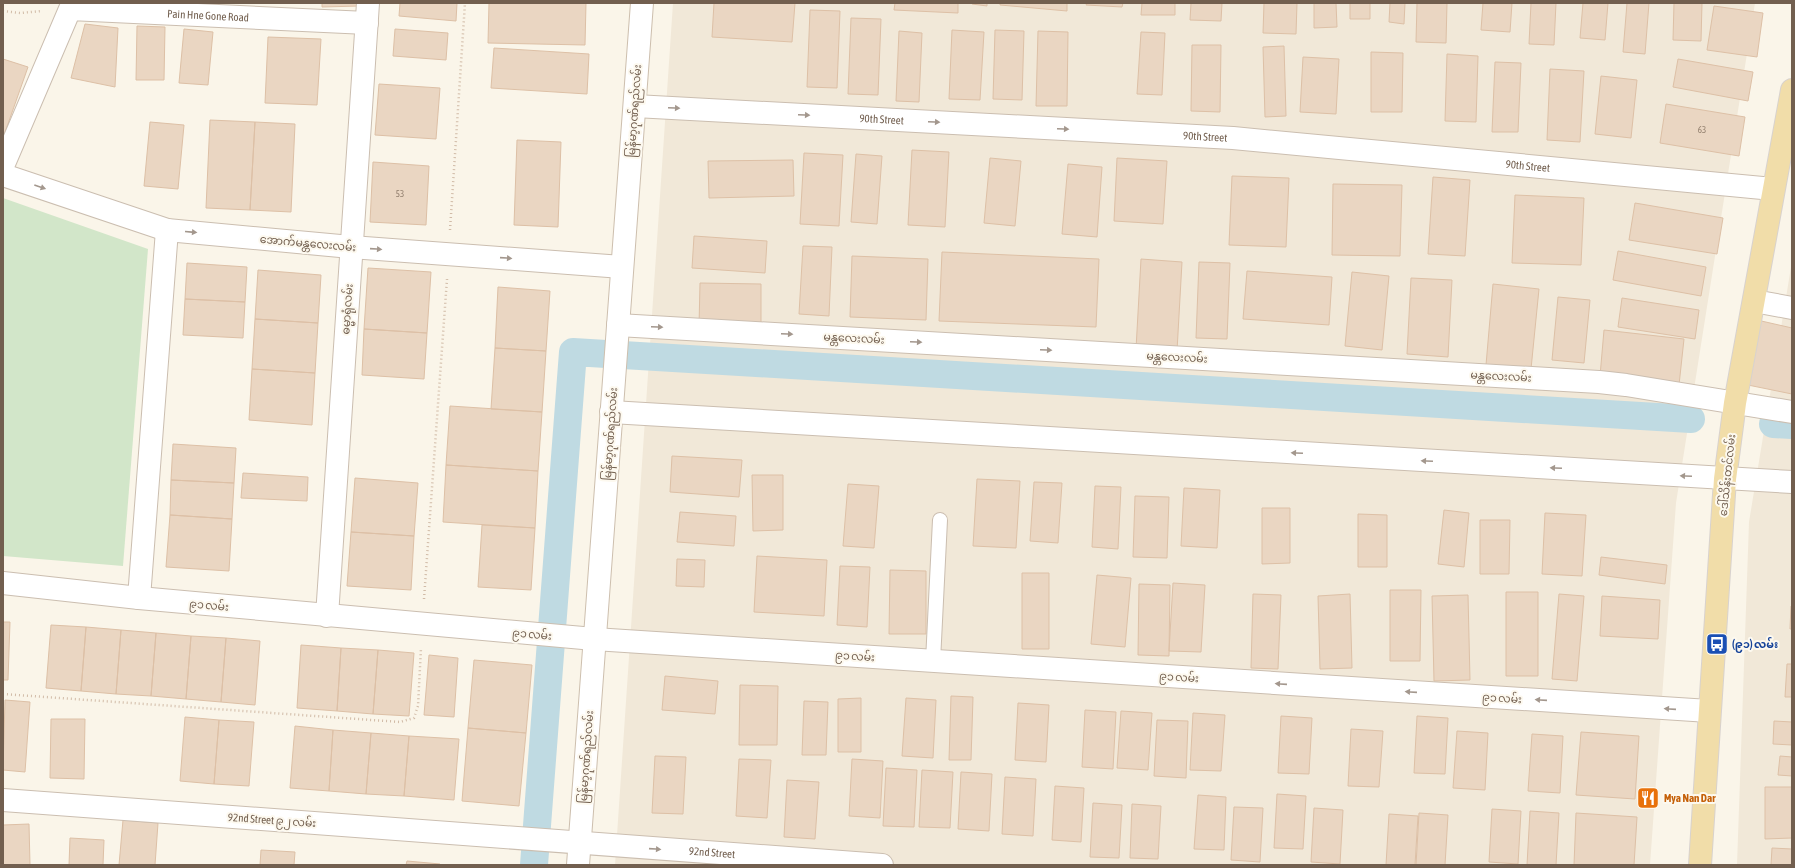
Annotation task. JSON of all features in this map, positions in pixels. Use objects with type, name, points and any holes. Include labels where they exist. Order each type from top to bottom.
[{"type":"main road","name":"ဒေါ်သိန်းတင်လမ်း","points":[[1700,865],[1725,479],[1735,404],[1773,189],[1787,152],[1792,90]]},
{"type":"street","name":"မြန်မာ့ဂုဏ်ရည်လမ်း","points":[[578,865],[642,3]]},
{"type":"street","name":"Pain Hne Gone Road","points":[[70,8],[367,13]]},
{"type":"street","points":[[3,166],[70,8]]},
{"type":"street","name":"ဓမ္မာရုံလမ်း","points":[[327,616],[367,13]]},
{"type":"street","name":"90th Street","points":[[635,106],[1233,138],[1773,189]]},
{"type":"street","name":"အောက်မန္တလေးလမ်း","points":[[3,175],[166,230],[351,247],[622,266]]},
{"type":"street","points":[[139,598],[166,230]]},
{"type":"street","points":[[1754,301],[1792,308]]},
{"type":"street","name":"မန္တလေးလမ်း","points":[[618,324],[1599,382],[1792,412]]},
{"type":"street","points":[[611,412],[1792,482]]},
{"type":"street","name":"၉၁ လမ်း","points":[[3,583],[327,616],[594,639],[1709,711]]},
{"type":"street","name":"92nd Street ၉၂ လမ်း","points":[[3,800],[541,840]]},
{"type":"street","name":"92nd Street","points":[[541,840],[882,865]]},
{"type":"lane","points":[[933,661],[940,520]]},
{"type":"path","points":[[3,694],[400,722],[414,718],[418,706],[422,624],[449,254],[465,3]]},
{"type":"path","points":[[3,11],[20,13],[70,8]]},
{"type":"shaded area","points":[[673,3],[1755,3],[1676,503],[1650,865],[615,865]]},
{"type":"shaded area","points":[[1792,261],[1792,865],[1737,865],[1749,522]]},
{"type":"green space","points":[[3,198],[148,249],[123,566],[3,556]]},
{"type":"building","points":[[322,3],[359,3],[360,6],[322,7]]},
{"type":"building","points":[[400,3],[457,3],[456,21],[399,16]]},
{"type":"building","points":[[489,3],[586,3],[585,45],[488,43]]},
{"type":"building","points":[[714,3],[795,3],[792,42],[712,37]]},
{"type":"building","points":[[895,3],[958,3],[958,13],[894,10]]},
{"type":"building","points":[[987,3],[987,6],[972,4]]},
{"type":"building","points":[[1000,3],[1067,3],[1067,11],[1000,5]]},
{"type":"building","points":[[1087,3],[1123,3],[1122,7],[1086,5]]},
{"type":"building","points":[[1142,3],[1175,3],[1175,15],[1141,15]]},
{"type":"building","points":[[1191,3],[1222,3],[1221,21],[1190,20]]},
{"type":"building","points":[[1264,3],[1297,3],[1296,34],[1263,33]]},
{"type":"building","points":[[1314,3],[1336,3],[1337,27],[1314,28]]},
{"type":"building","points":[[1350,3],[1370,3],[1370,19],[1350,19]]},
{"type":"building","points":[[1390,3],[1405,3],[1404,24],[1389,22]]},
{"type":"building","points":[[1417,3],[1447,3],[1446,43],[1416,42]]},
{"type":"building","points":[[1483,3],[1512,3],[1510,32],[1481,30]]},
{"type":"building","points":[[1531,3],[1556,3],[1554,45],[1529,44]]},
{"type":"building","points":[[1583,3],[1608,3],[1605,40],[1580,38]]},
{"type":"building","points":[[1627,3],[1649,3],[1645,54],[1623,52]]},
{"type":"building","points":[[1674,3],[1702,3],[1701,41],[1673,40]]},
{"type":"building","points":[[1714,6],[1763,13],[1757,57],[1707,50]]},
{"type":"building","points":[[810,10],[840,11],[837,88],[807,87]]},
{"type":"building","points":[[851,18],[881,19],[878,95],[848,94]]},
{"type":"building","points":[[85,24],[118,28],[115,87],[71,78]]},
{"type":"building","points":[[137,26],[165,27],[164,80],[136,80]]},
{"type":"building","points":[[184,29],[213,32],[208,85],[179,83]]},
{"type":"building","points":[[395,29],[448,33],[446,60],[393,56]]},
{"type":"building","points":[[952,30],[984,32],[980,100],[949,99]]},
{"type":"building","points":[[995,30],[1024,31],[1022,100],[993,99]]},
{"type":"building","points":[[899,31],[922,33],[919,102],[896,101]]},
{"type":"building","points":[[1038,31],[1068,32],[1067,106],[1036,106]]},
{"type":"building","points":[[1141,32],[1165,33],[1162,95],[1137,94]]},
{"type":"building","points":[[268,37],[321,39],[317,105],[265,103]]},
{"type":"building","points":[[1192,45],[1221,45],[1220,112],[1191,111]]},
{"type":"building","points":[[1284,46],[1286,116],[1265,117],[1263,47]]},
{"type":"building","points":[[494,48],[589,54],[587,94],[491,88]]},
{"type":"building","points":[[1371,52],[1403,53],[1402,112],[1371,112]]},
{"type":"building","points":[[1447,54],[1478,56],[1476,122],[1445,121]]},
{"type":"building","points":[[1303,57],[1339,59],[1336,114],[1300,112]]},
{"type":"building","points":[[3,59],[28,67],[3,138]]},
{"type":"building","points":[[1678,59],[1753,72],[1748,101],[1673,87]]},
{"type":"building","points":[[1495,62],[1521,63],[1518,132],[1492,132]]},
{"type":"building","points":[[1550,69],[1584,71],[1580,142],[1547,140]]},
{"type":"building","points":[[1601,76],[1637,80],[1631,138],[1595,134]]},
{"type":"building","points":[[379,84],[440,88],[436,139],[375,135]]},
{"type":"building","points":[[1666,104],[1745,117],[1739,156],[1660,143]]},
{"type":"building","points":[[210,120],[255,122],[250,210],[206,208]]},
{"type":"building","points":[[150,122],[184,125],[178,189],[144,186]]},
{"type":"building","points":[[255,122],[295,124],[291,212],[250,210]]},
{"type":"building","points":[[517,140],[561,142],[558,227],[514,225]]},
{"type":"building","points":[[912,150],[949,152],[945,227],[908,225]]},
{"type":"building","points":[[804,153],[843,155],[839,226],[800,224]]},
{"type":"building","points":[[856,154],[882,156],[877,224],[851,222]]},
{"type":"building","points":[[990,158],[1021,161],[1015,226],[984,223]]},
{"type":"building","points":[[1117,158],[1167,161],[1163,224],[1114,221]]},
{"type":"building","points":[[793,160],[794,196],[709,198],[708,161]]},
{"type":"building","points":[[373,162],[429,166],[426,225],[370,222]]},
{"type":"building","points":[[1068,164],[1102,167],[1097,237],[1062,234]]},
{"type":"building","points":[[1232,176],[1289,178],[1286,247],[1229,245]]},
{"type":"building","points":[[1433,177],[1470,180],[1465,256],[1428,254]]},
{"type":"building","points":[[1333,184],[1402,185],[1400,256],[1332,255]]},
{"type":"building","points":[[1515,195],[1584,198],[1581,265],[1512,263]]},
{"type":"building","points":[[1635,203],[1723,218],[1717,254],[1629,240]]},
{"type":"building","points":[[694,236],[767,241],[765,273],[692,268]]},
{"type":"building","points":[[803,246],[832,247],[829,316],[799,314]]},
{"type":"building","points":[[1618,251],[1706,267],[1701,296],[1613,280]]},
{"type":"building","points":[[942,252],[1099,259],[1096,327],[939,321]]},
{"type":"building","points":[[852,256],[928,259],[926,320],[850,317]]},
{"type":"building","points":[[1141,259],[1182,262],[1177,351],[1136,349]]},
{"type":"building","points":[[1199,262],[1230,263],[1227,339],[1196,338]]},
{"type":"building","points":[[187,263],[247,267],[245,302],[185,299]]},
{"type":"building","points":[[368,268],[431,272],[427,333],[364,329]]},
{"type":"building","points":[[258,270],[321,275],[318,323],[255,319]]},
{"type":"building","points":[[1247,271],[1332,277],[1329,325],[1243,319]]},
{"type":"building","points":[[1352,272],[1389,276],[1382,350],[1345,346]]},
{"type":"building","points":[[1411,278],[1452,280],[1448,357],[1407,354]]},
{"type":"building","points":[[700,283],[761,284],[761,328],[699,327]]},
{"type":"building","points":[[1493,284],[1539,289],[1531,369],[1486,365]]},
{"type":"building","points":[[498,287],[550,291],[546,351],[495,348]]},
{"type":"building","points":[[1558,297],[1590,300],[1584,363],[1552,360]]},
{"type":"building","points":[[1622,298],[1699,310],[1695,339],[1618,327]]},
{"type":"building","points":[[185,299],[245,302],[243,338],[183,335]]},
{"type":"building","points":[[255,319],[318,323],[315,373],[252,369]]},
{"type":"building","points":[[1757,320],[1792,328],[1792,394],[1743,384]]},
{"type":"building","points":[[364,329],[427,333],[424,379],[362,375]]},
{"type":"building","points":[[1604,330],[1684,339],[1679,385],[1600,376]]},
{"type":"building","points":[[495,348],[546,351],[542,412],[491,409]]},
{"type":"building","points":[[252,369],[315,373],[312,425],[249,420]]},
{"type":"building","points":[[450,406],[542,412],[538,471],[446,465]]},
{"type":"building","points":[[173,444],[236,448],[234,483],[171,480]]},
{"type":"building","points":[[672,456],[742,460],[739,497],[670,492]]},
{"type":"building","points":[[446,465],[538,471],[535,528],[443,522]]},
{"type":"building","points":[[243,473],[308,477],[307,501],[241,498]]},
{"type":"building","points":[[752,475],[783,475],[783,530],[753,531]]},
{"type":"building","points":[[355,478],[418,483],[414,536],[351,532]]},
{"type":"building","points":[[977,479],[1020,481],[1016,548],[973,546]]},
{"type":"building","points":[[171,480],[234,483],[232,519],[170,515]]},
{"type":"building","points":[[1034,482],[1062,483],[1058,543],[1030,541]]},
{"type":"building","points":[[848,484],[879,486],[874,548],[843,546]]},
{"type":"building","points":[[1095,486],[1121,487],[1118,549],[1092,547]]},
{"type":"building","points":[[1184,488],[1220,490],[1217,548],[1181,546]]},
{"type":"building","points":[[1135,496],[1169,497],[1167,558],[1133,557]]},
{"type":"building","points":[[1262,508],[1290,508],[1290,563],[1262,564]]},
{"type":"building","points":[[1444,510],[1469,513],[1464,567],[1438,564]]},
{"type":"building","points":[[680,512],[736,516],[734,546],[677,542]]},
{"type":"building","points":[[1545,513],[1586,515],[1582,576],[1542,574]]},
{"type":"building","points":[[1358,514],[1387,515],[1387,567],[1358,567]]},
{"type":"building","points":[[170,515],[232,519],[229,571],[166,567]]},
{"type":"building","points":[[1480,520],[1510,520],[1509,574],[1480,574]]},
{"type":"building","points":[[482,525],[535,528],[531,590],[478,587]]},
{"type":"building","points":[[351,532],[414,536],[411,590],[347,586]]},
{"type":"building","points":[[757,556],[827,560],[824,616],[754,612]]},
{"type":"building","points":[[1601,557],[1667,565],[1665,584],[1599,575]]},
{"type":"building","points":[[677,559],[705,560],[704,587],[676,586]]},
{"type":"building","points":[[840,566],[870,567],[867,627],[837,625]]},
{"type":"building","points":[[890,570],[926,571],[926,634],[889,634]]},
{"type":"building","points":[[1022,573],[1049,573],[1049,649],[1022,649]]},
{"type":"building","points":[[1097,575],[1131,578],[1125,647],[1091,644]]},
{"type":"building","points":[[1173,583],[1205,585],[1201,652],[1169,651]]},
{"type":"building","points":[[1139,584],[1170,585],[1169,656],[1138,655]]},
{"type":"building","points":[[1390,590],[1421,590],[1420,661],[1390,661]]},
{"type":"building","points":[[1506,592],[1538,592],[1538,676],[1506,676]]},
{"type":"building","points":[[1253,594],[1281,595],[1278,669],[1251,668]]},
{"type":"building","points":[[1350,594],[1352,668],[1320,669],[1318,596]]},
{"type":"building","points":[[1559,594],[1584,596],[1577,681],[1552,679]]},
{"type":"building","points":[[1468,595],[1470,680],[1434,681],[1432,596]]},
{"type":"building","points":[[1602,596],[1660,600],[1658,639],[1600,636]]},
{"type":"building","points":[[1791,606],[1792,629],[1790,629]]},
{"type":"building","points":[[3,622],[10,622],[8,680],[3,680]]},
{"type":"building","points":[[51,625],[86,627],[81,691],[46,688]]},
{"type":"building","points":[[86,627],[121,630],[116,694],[81,691]]},
{"type":"building","points":[[121,630],[156,633],[151,696],[116,694]]},
{"type":"building","points":[[156,633],[191,636],[186,699],[151,696]]},
{"type":"building","points":[[191,636],[226,638],[221,702],[186,699]]},
{"type":"building","points":[[226,638],[260,641],[255,705],[221,702]]},
{"type":"building","points":[[301,645],[341,648],[337,711],[297,708]]},
{"type":"building","points":[[341,648],[378,650],[373,714],[337,711]]},
{"type":"building","points":[[378,650],[414,653],[409,716],[373,714]]},
{"type":"building","points":[[429,655],[458,658],[454,717],[424,715]]},
{"type":"building","points":[[474,660],[532,665],[526,733],[468,728]]},
{"type":"building","points":[[1787,664],[1792,664],[1792,697],[1785,697]]},
{"type":"building","points":[[665,676],[718,681],[715,714],[662,710]]},
{"type":"building","points":[[740,685],[778,686],[777,745],[739,745]]},
{"type":"building","points":[[951,696],[973,697],[971,760],[949,760]]},
{"type":"building","points":[[861,698],[861,752],[838,752],[838,699]]},
{"type":"building","points":[[906,698],[936,700],[933,758],[902,756]]},
{"type":"building","points":[[5,700],[30,702],[25,772],[3,770]]},
{"type":"building","points":[[804,701],[828,702],[826,755],[802,755]]},
{"type":"building","points":[[1018,703],[1049,705],[1046,762],[1015,760]]},
{"type":"building","points":[[1085,710],[1116,712],[1113,769],[1082,767]]},
{"type":"building","points":[[1121,711],[1152,713],[1148,770],[1117,768]]},
{"type":"building","points":[[1193,713],[1225,715],[1221,771],[1190,770]]},
{"type":"building","points":[[1281,716],[1312,718],[1309,774],[1278,773]]},
{"type":"building","points":[[1417,716],[1448,718],[1445,774],[1414,773]]},
{"type":"building","points":[[185,717],[219,720],[214,784],[180,781]]},
{"type":"building","points":[[51,719],[85,719],[84,779],[50,778]]},
{"type":"building","points":[[219,720],[254,722],[249,786],[214,784]]},
{"type":"building","points":[[1157,720],[1188,721],[1186,778],[1154,776]]},
{"type":"building","points":[[1774,721],[1792,722],[1792,745],[1773,744]]},
{"type":"building","points":[[295,726],[333,730],[329,791],[290,788]]},
{"type":"building","points":[[468,728],[526,733],[519,806],[462,801]]},
{"type":"building","points":[[1351,729],[1383,731],[1379,787],[1348,786]]},
{"type":"building","points":[[333,730],[371,733],[366,794],[329,791]]},
{"type":"building","points":[[1457,731],[1488,733],[1485,790],[1453,788]]},
{"type":"building","points":[[1581,732],[1639,736],[1635,799],[1576,795]]},
{"type":"building","points":[[371,733],[409,736],[404,796],[366,794]]},
{"type":"building","points":[[1532,734],[1563,736],[1560,793],[1528,791]]},
{"type":"building","points":[[409,736],[459,739],[454,800],[404,796]]},
{"type":"building","points":[[655,756],[686,757],[683,814],[652,813]]},
{"type":"building","points":[[1780,756],[1792,757],[1792,776],[1778,775]]},
{"type":"building","points":[[739,759],[771,760],[767,818],[736,816]]},
{"type":"building","points":[[852,759],[883,761],[880,818],[849,816]]},
{"type":"building","points":[[886,768],[917,770],[914,827],[883,826]]},
{"type":"building","points":[[922,770],[953,772],[950,828],[919,827]]},
{"type":"building","points":[[961,772],[992,774],[989,831],[958,829]]},
{"type":"building","points":[[1005,777],[1036,779],[1033,836],[1002,834]]},
{"type":"building","points":[[787,780],[819,782],[815,839],[784,837]]},
{"type":"building","points":[[1055,786],[1084,788],[1081,842],[1052,840]]},
{"type":"building","points":[[1765,787],[1792,787],[1792,838],[1765,839]]},
{"type":"building","points":[[1277,794],[1306,796],[1303,849],[1274,848]]},
{"type":"building","points":[[1198,795],[1226,797],[1224,850],[1194,849]]},
{"type":"building","points":[[1093,803],[1122,805],[1119,858],[1090,857]]},
{"type":"building","points":[[1132,804],[1161,806],[1158,859],[1130,858]]},
{"type":"building","points":[[1234,807],[1263,808],[1260,862],[1231,860]]},
{"type":"building","points":[[1314,808],[1343,810],[1340,864],[1311,862]]},
{"type":"building","points":[[1492,809],[1521,811],[1518,864],[1489,862]]},
{"type":"building","points":[[1530,811],[1559,813],[1556,865],[1527,865]]},
{"type":"building","points":[[1419,813],[1448,815],[1445,865],[1416,865]]},
{"type":"building","points":[[1576,813],[1637,817],[1634,865],[1574,865]]},
{"type":"building","points":[[1389,814],[1418,816],[1415,865],[1386,865]]},
{"type":"building","points":[[123,820],[158,823],[155,865],[119,865]]},
{"type":"building","points":[[29,824],[30,865],[3,865],[3,825]]},
{"type":"building","points":[[70,838],[104,840],[103,865],[69,865]]},
{"type":"building","points":[[1772,848],[1792,849],[1792,865],[1771,865]]},
{"type":"building","points":[[261,850],[295,852],[294,865],[260,865]]},
{"type":"building","points":[[407,861],[440,864],[440,865],[406,865]]},
{"type":"waterway","points":[[534,865],[573,352],[1691,419]]},
{"type":"waterway","points":[[1773,424],[1792,425]]},
{"type":"place","name":"(၉၁) လမ်း","points":[[1717,644]]},
{"type":"place","name":"Mya Nan Dar","points":[[1648,798]]}]
